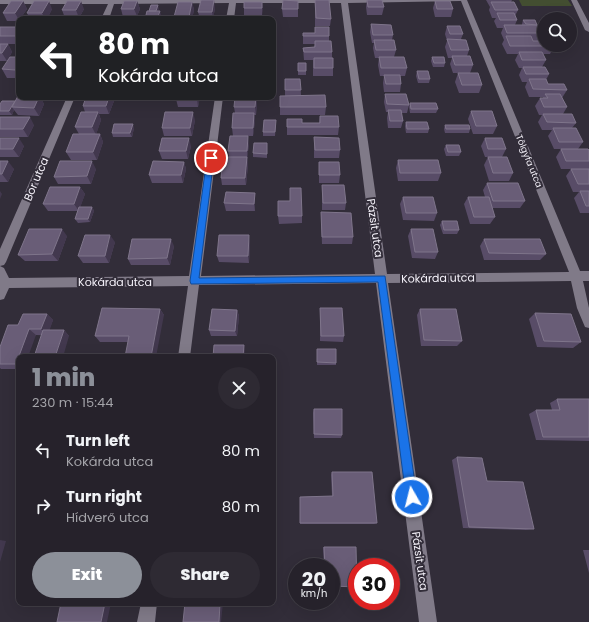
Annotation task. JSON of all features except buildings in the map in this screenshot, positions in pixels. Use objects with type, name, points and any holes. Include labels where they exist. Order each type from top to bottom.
[{"type":"street","points":[[230,16],[232,0]]},
{"type":"street","name":"Pázsit utca","points":[[344,0],[428,622]]},
{"type":"street","points":[[0,8],[3,1],[458,0]]},
{"type":"street","name":"Tölgyfa utca","points":[[464,0],[576,276],[583,308],[589,323]]},
{"type":"street","points":[[574,0],[589,30]]},
{"type":"street","points":[[106,16],[112,1]]},
{"type":"street","name":"Bor utca","points":[[0,262],[70,100]]},
{"type":"street","points":[[184,354],[219,100]]},
{"type":"street","points":[[0,271],[2,283],[0,295]]},
{"type":"street","name":"Kokárda utca","points":[[2,283],[589,276]]},
{"type":"street","points":[[146,622],[149,606]]},
{"type":"green space","points":[[519,0],[568,0],[572,6],[522,6]]},
{"type":"route","points":[[211,158],[194,281],[382,279],[412,497]]}]
